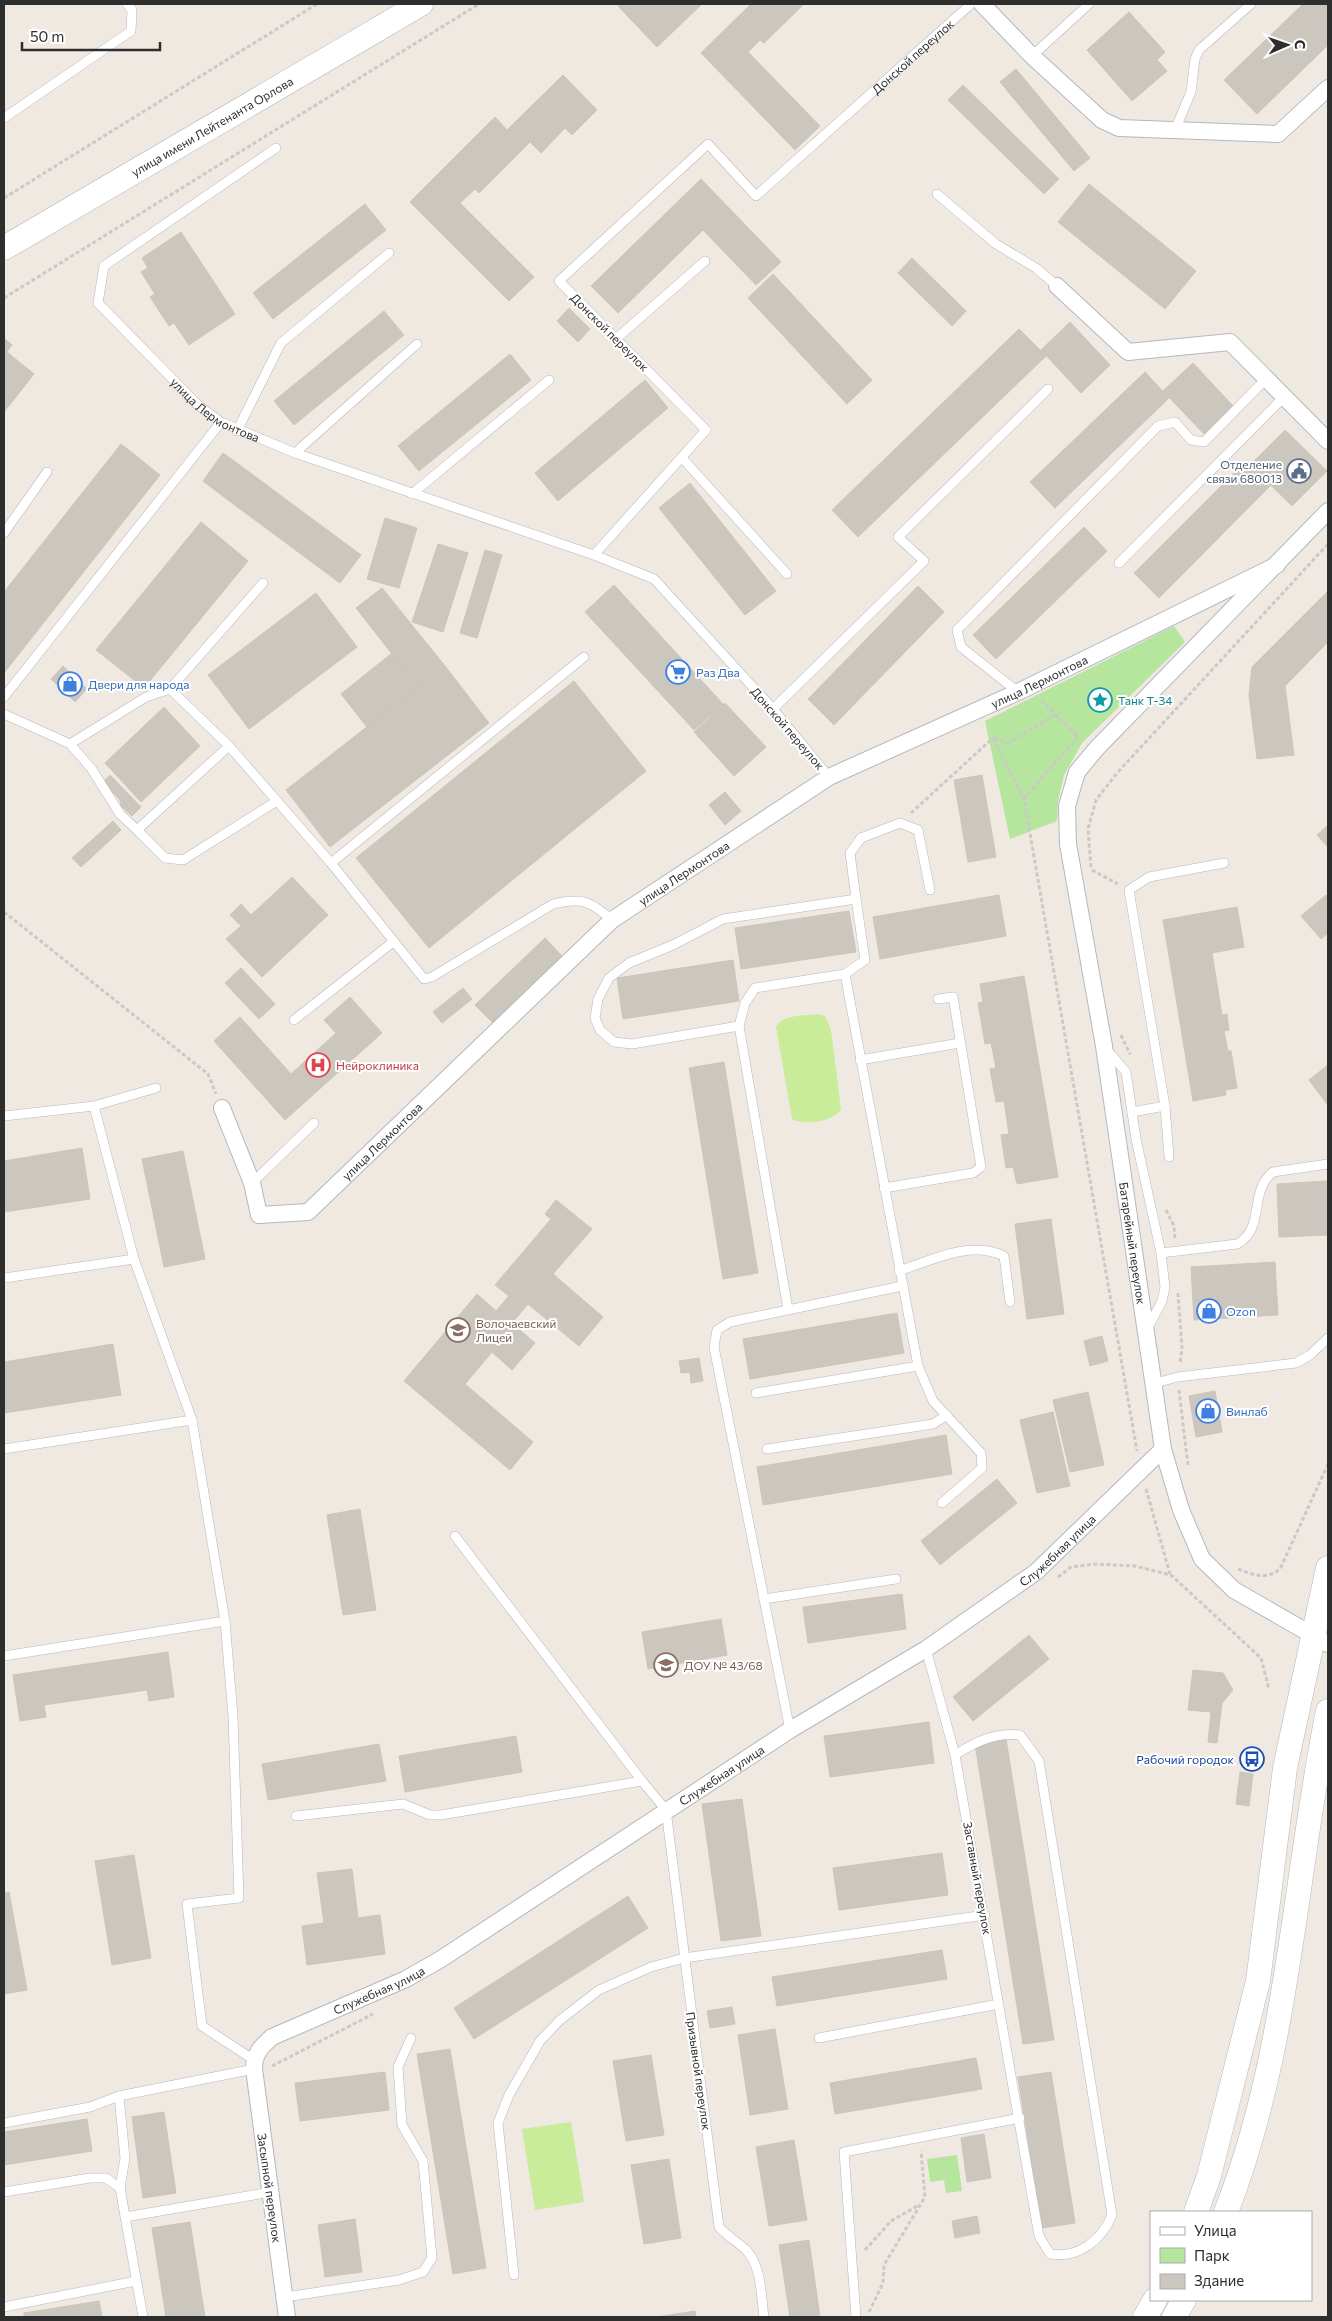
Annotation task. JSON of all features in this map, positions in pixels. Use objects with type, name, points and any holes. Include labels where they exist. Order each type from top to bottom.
[{"type":"main road","name":"улица имени Лейтенанта Орлова","points":[[4,248],[421,4]]},
{"type":"main road","points":[[1196,2211],[1209,2176],[1258,1981],[1285,1768],[1320,1640],[1328,1568]]},
{"type":"main road","points":[[1226,2211],[1242,2173],[1263,2099],[1282,2007],[1315,1774],[1328,1711]]},
{"type":"main road","points":[[1145,2317],[1154,2301]]},
{"type":"main road","points":[[1174,2317],[1183,2301]]},
{"type":"street","points":[[982,4],[1032,56],[1102,120],[1119,128],[1278,134],[1328,88]]},
{"type":"street","points":[[1057,286],[1128,352],[1230,342],[1328,441]]},
{"type":"street","name":"улица Лермонтова","points":[[1077,772],[1097,748],[1328,511]]},
{"type":"street","name":"улица Лермонтова","points":[[222,1108],[252,1183],[259,1215],[308,1212],[612,920],[829,776],[1025,689],[1277,565]]},
{"type":"street","name":"Батарейный переулок","points":[[1077,772],[1067,806],[1068,844],[1104,1046],[1155,1382],[1163,1449],[1181,1510],[1202,1559],[1234,1590],[1320,1640]]},
{"type":"street","name":"Служебная улица","points":[[254,2068],[260,2048],[272,2037],[406,1979],[441,1960],[790,1730],[926,1649],[1036,1572],[1163,1449]]},
{"type":"street","name":"Засыпной переулок","points":[[254,2068],[287,2317]]},
{"type":"lane","points":[[4,118],[131,31],[132,10],[127,4]]},
{"type":"lane","name":"Донской переулок","points":[[829,776],[773,709],[654,579],[594,555],[683,459],[706,430],[559,281],[708,144],[756,196],[972,4]]},
{"type":"lane","points":[[1032,56],[1089,4]]},
{"type":"lane","points":[[1175,130],[1191,92],[1195,59],[1199,50],[1250,4]]},
{"type":"lane","name":"улица Лермонтова","points":[[276,148],[104,266],[98,303],[198,406],[220,422],[237,431],[412,494],[594,555]]},
{"type":"lane","points":[[936,194],[996,244],[1036,268],[1057,286]]},
{"type":"lane","points":[[237,431],[281,343],[389,253]]},
{"type":"lane","points":[[617,338],[705,261]]},
{"type":"lane","points":[[295,453],[418,344]]},
{"type":"lane","points":[[1025,689],[961,646],[957,630],[1158,426],[1175,422],[1192,440],[1204,442],[1266,379]]},
{"type":"lane","points":[[412,494],[549,380]]},
{"type":"lane","points":[[773,709],[924,561],[898,537],[1048,389]]},
{"type":"lane","points":[[1119,563],[1284,396]]},
{"type":"lane","points":[[4,698],[220,422]]},
{"type":"lane","points":[[683,459],[787,574]]},
{"type":"lane","points":[[4,532],[47,472]]},
{"type":"lane","points":[[70,744],[146,697],[170,689],[263,583]]},
{"type":"lane","points":[[331,863],[584,657]]},
{"type":"lane","points":[[170,689],[229,746],[277,800],[331,863],[420,976],[428,979],[553,904],[573,899],[584,900],[612,920]]},
{"type":"lane","points":[[4,714],[70,744],[91,768],[120,814],[165,858],[183,860],[277,800]]},
{"type":"lane","points":[[137,830],[229,746]]},
{"type":"lane","points":[[788,1309],[739,1026],[745,1003],[755,988],[845,974],[865,960],[850,853],[861,838],[900,823],[918,830],[930,890]]},
{"type":"lane","points":[[1169,1157],[1165,1106],[1129,890],[1149,877],[1224,863]]},
{"type":"lane","points":[[739,1026],[632,1044],[614,1042],[600,1030],[595,1018],[598,999],[609,978],[630,963],[723,919],[856,899]]},
{"type":"lane","points":[[294,1020],[393,942]]},
{"type":"lane","points":[[845,974],[918,1366],[933,1401],[981,1452],[982,1468],[942,1503]]},
{"type":"lane","points":[[884,1188],[974,1173],[981,1167],[953,997],[938,999]]},
{"type":"lane","points":[[860,1060],[960,1042]]},
{"type":"lane","points":[[1104,1046],[1126,1072],[1132,1112],[1161,1253],[1166,1287],[1162,1301],[1147,1329]]},
{"type":"lane","points":[[4,1116],[94,1106],[156,1088]]},
{"type":"lane","points":[[94,1106],[134,1259],[192,1420],[225,1621],[233,1716],[239,1898],[187,1904],[202,2026],[254,2068]]},
{"type":"lane","points":[[1132,1112],[1165,1106]]},
{"type":"lane","points":[[252,1183],[314,1123]]},
{"type":"lane","points":[[1161,1253],[1237,1244],[1247,1239],[1253,1229],[1261,1184],[1266,1178],[1273,1172],[1328,1164]]},
{"type":"lane","points":[[899,1271],[963,1250],[992,1251],[1004,1256],[1010,1302]]},
{"type":"lane","points":[[4,1278],[134,1259]]},
{"type":"lane","points":[[790,1730],[714,1348],[717,1330],[730,1322],[902,1286]]},
{"type":"lane","points":[[1155,1382],[1178,1377],[1296,1363],[1310,1355],[1328,1338]]},
{"type":"lane","points":[[756,1393],[918,1366]]},
{"type":"lane","points":[[767,1449],[933,1424],[947,1415]]},
{"type":"lane","points":[[4,1449],[192,1420]]},
{"type":"lane","points":[[455,1536],[642,1782],[666,1810]]},
{"type":"lane","points":[[764,1599],[896,1579]]},
{"type":"lane","points":[[4,1656],[225,1621]]},
{"type":"lane","name":"Заставный переулок","points":[[926,1649],[955,1755],[985,1915],[1040,2236],[1050,2254],[1063,2256],[1094,2243],[1106,2229],[1112,2215],[1039,1761],[1020,1735],[1006,1733],[976,1742],[955,1755]]},
{"type":"lane","points":[[296,1816],[403,1804],[430,1815],[441,1816],[642,1782]]},
{"type":"lane","name":"Призывной переулок","points":[[666,1810],[719,2228],[729,2238],[747,2250],[756,2267],[764,2317]]},
{"type":"lane","points":[[514,2275],[498,2123],[509,2095],[540,2041],[560,2020],[599,1990],[651,1967],[684,1958],[985,1915]]},
{"type":"lane","points":[[819,2038],[999,2004]]},
{"type":"lane","points":[[285,2297],[399,2280],[423,2272],[432,2258],[424,2161],[402,2125],[398,2066],[411,2038]]},
{"type":"lane","points":[[4,2123],[90,2107],[119,2096],[254,2068]]},
{"type":"lane","points":[[119,2096],[126,2158],[120,2188],[142,2317]]},
{"type":"lane","points":[[856,2317],[844,2152],[1020,2114]]},
{"type":"lane","points":[[4,2192],[90,2178],[106,2178],[120,2188]]},
{"type":"lane","points":[[125,2217],[271,2192]]},
{"type":"lane","points":[[4,2307],[136,2281]]},
{"type":"path","points":[[4,198],[317,4]]},
{"type":"path","points":[[4,298],[479,4]]},
{"type":"path","points":[[1092,878],[1088,829],[1096,800],[1117,773],[1328,544]]},
{"type":"path","points":[[1024,799],[1078,737],[1044,704],[1025,689]]},
{"type":"path","points":[[993,738],[1008,743],[1056,715]]},
{"type":"path","points":[[993,738],[1024,799],[1140,1471],[1171,1575]]},
{"type":"path","points":[[900,823],[993,738]]},
{"type":"path","points":[[1092,870],[1129,890]]},
{"type":"path","points":[[4,912],[208,1074],[222,1108]]},
{"type":"path","points":[[1178,1377],[1185,1455],[1189,1473]]},
{"type":"path","points":[[1237,1568],[1268,1577],[1276,1574],[1282,1567],[1328,1464]]},
{"type":"path","points":[[1056,1578],[1071,1567],[1094,1564],[1135,1566],[1171,1575],[1261,1658],[1268,1689]]},
{"type":"path","points":[[254,2068],[375,2012]]},
{"type":"path","points":[[867,2317],[883,2283],[884,2265],[925,2197],[920,2137]]},
{"type":"path","points":[[852,2263],[891,2221],[921,2204]]},
{"type":"green space","points":[[1174,626],[1185,642],[1082,743],[1064,775],[1058,801],[1057,821],[1010,839],[985,721]]},
{"type":"green space","points":[[817,1014],[825,1016],[831,1030],[841,1109],[825,1120],[803,1122],[792,1119],[776,1027],[779,1023],[789,1018]]},
{"type":"green space","points":[[571,2122],[584,2202],[535,2210],[522,2129]]},
{"type":"green space","points":[[957,2155],[962,2191],[946,2193],[944,2180],[930,2182],[927,2159]]},
{"type":"building","points":[[620,4],[702,4],[657,47],[618,6]]},
{"type":"building","points":[[751,4],[804,4],[764,43],[760,40],[748,52],[820,126],[795,150],[701,53]]},
{"type":"building","points":[[1303,4],[1328,4],[1328,45],[1257,114],[1224,80]]},
{"type":"building","points":[[1129,12],[1165,52],[1157,60],[1167,71],[1132,101],[1087,50]]},
{"type":"building","points":[[1016,69],[1090,158],[1074,171],[1000,82]]},
{"type":"building","points":[[563,75],[597,110],[572,135],[565,128],[541,153],[530,142],[479,193],[475,189],[460,203],[534,277],[509,301],[410,202],[495,117],[507,130]]},
{"type":"building","points":[[963,85],[1059,179],[1044,194],[948,100]]},
{"type":"building","points":[[701,179],[781,262],[756,285],[703,230],[618,313],[591,286]]},
{"type":"building","points":[[1089,184],[1196,271],[1165,309],[1058,222]]},
{"type":"building","points":[[365,204],[386,230],[273,319],[253,293]]},
{"type":"building","points":[[181,232],[235,314],[189,345],[174,323],[169,326],[150,297],[155,294],[141,272],[148,268],[142,258]]},
{"type":"building","points":[[912,258],[966,311],[952,326],[898,273]]},
{"type":"building","points":[[773,274],[872,380],[847,404],[748,298]]},
{"type":"building","points":[[569,308],[590,329],[578,342],[557,321]]},
{"type":"building","points":[[384,311],[404,335],[294,425],[274,401]]},
{"type":"building","points":[[1070,322],[1110,365],[1081,393],[1041,350]]},
{"type":"building","points":[[1019,329],[1046,356],[858,537],[832,510]]},
{"type":"building","points":[[4,338],[12,345],[7,352],[34,374],[4,412]]},
{"type":"building","points":[[510,354],[531,380],[419,471],[398,446]]},
{"type":"building","points":[[1193,363],[1233,406],[1204,434],[1163,391]]},
{"type":"building","points":[[1145,372],[1169,398],[1055,508],[1030,482]]},
{"type":"building","points":[[645,380],[668,408],[558,501],[535,473]]},
{"type":"building","points":[[1285,430],[1327,471],[1292,506],[1250,465]]},
{"type":"building","points":[[121,444],[160,475],[4,673],[4,592]]},
{"type":"building","points":[[223,453],[249,472],[228,500],[203,481]]},
{"type":"building","points":[[1246,461],[1271,485],[1159,598],[1134,573]]},
{"type":"building","points":[[249,472],[361,555],[340,583],[228,500]]},
{"type":"building","points":[[690,483],[776,591],[745,615],[659,508]]},
{"type":"building","points":[[385,518],[417,528],[399,588],[367,579]]},
{"type":"building","points":[[201,522],[248,561],[144,688],[96,650]]},
{"type":"building","points":[[1084,527],[1107,551],[996,659],[973,635]]},
{"type":"building","points":[[438,544],[468,553],[443,632],[412,622]]},
{"type":"building","points":[[485,550],[502,555],[477,638],[460,633]]},
{"type":"building","points":[[614,585],[723,704],[694,730],[585,612]]},
{"type":"building","points":[[918,586],[944,612],[834,725],[808,699]]},
{"type":"building","points":[[382,588],[445,666],[418,687],[356,608]]},
{"type":"building","points":[[1328,591],[1328,642],[1285,686],[1294,755],[1257,759],[1249,695],[1252,667]]},
{"type":"building","points":[[316,593],[357,647],[249,729],[208,675]]},
{"type":"building","points":[[392,653],[418,687],[367,727],[341,694]]},
{"type":"building","points":[[63,666],[87,689],[75,702],[51,679]]},
{"type":"building","points":[[445,666],[489,723],[330,847],[286,790]]},
{"type":"building","points":[[574,681],[646,771],[429,948],[356,858]]},
{"type":"building","points":[[725,703],[766,747],[734,776],[694,732]]},
{"type":"building","points":[[164,707],[200,746],[141,802],[105,763]]},
{"type":"building","points":[[110,775],[141,807],[132,816],[121,806],[120,800],[103,782]]},
{"type":"building","points":[[982,775],[996,857],[968,862],[954,780]]},
{"type":"building","points":[[725,792],[741,811],[725,825],[709,805]]},
{"type":"building","points":[[113,821],[121,830],[81,867],[72,858]]},
{"type":"building","points":[[1328,825],[1328,847],[1317,835]]},
{"type":"building","points":[[292,877],[328,915],[262,977],[226,939],[241,926],[230,915],[241,904],[251,915]]},
{"type":"building","points":[[999,895],[1006,936],[880,959],[873,917]]},
{"type":"building","points":[[1326,895],[1328,898],[1328,933],[1321,939],[1301,916]]},
{"type":"building","points":[[1237,907],[1244,947],[1212,953],[1222,1015],[1227,1014],[1229,1030],[1224,1031],[1228,1051],[1231,1051],[1237,1088],[1225,1090],[1226,1095],[1193,1101],[1163,920]]},
{"type":"building","points":[[849,911],[856,952],[741,969],[735,928]]},
{"type":"building","points":[[545,938],[562,956],[493,1023],[475,1005]]},
{"type":"building","points":[[733,960],[739,1001],[623,1019],[617,978]]},
{"type":"building","points":[[241,968],[275,1004],[259,1019],[225,983]]},
{"type":"building","points":[[1024,976],[1058,1177],[1017,1184],[1013,1167],[1006,1168],[1001,1135],[1009,1134],[1004,1101],[996,1102],[990,1069],[996,1068],[991,1043],[985,1044],[978,1003],[983,1002],[980,984]]},
{"type":"building","points":[[463,988],[472,999],[442,1023],[433,1012]]},
{"type":"building","points":[[350,997],[382,1033],[285,1120],[214,1041],[240,1017],[291,1074],[336,1033],[324,1020]]},
{"type":"building","points":[[724,1062],[758,1273],[723,1279],[689,1068]]},
{"type":"building","points":[[1328,1065],[1328,1103],[1327,1104],[1309,1080]]},
{"type":"building","points":[[82,1148],[90,1199],[4,1212],[4,1161]]},
{"type":"building","points":[[183,1151],[205,1259],[164,1267],[142,1159]]},
{"type":"building","points":[[1328,1181],[1328,1235],[1279,1237],[1277,1184]]},
{"type":"building","points":[[556,1200],[592,1229],[553,1274],[603,1317],[579,1346],[528,1304],[512,1323],[535,1343],[512,1370],[492,1352],[465,1384],[533,1442],[510,1470],[404,1381],[477,1294],[496,1311],[509,1296],[495,1285],[551,1219],[545,1214]]},
{"type":"building","points":[[1051,1219],[1064,1314],[1027,1319],[1015,1224]]},
{"type":"building","points":[[1275,1262],[1278,1315],[1194,1320],[1191,1267]]},
{"type":"building","points":[[897,1313],[904,1353],[750,1379],[743,1339]]},
{"type":"building","points":[[1102,1336],[1108,1361],[1090,1366],[1084,1341]]},
{"type":"building","points":[[113,1344],[121,1395],[4,1413],[4,1362]]},
{"type":"building","points":[[699,1358],[703,1381],[691,1383],[690,1372],[681,1373],[679,1361]]},
{"type":"building","points":[[1215,1391],[1222,1432],[1196,1437],[1189,1396]]},
{"type":"building","points":[[1088,1392],[1104,1465],[1070,1472],[1053,1400]]},
{"type":"building","points":[[1053,1412],[1070,1486],[1037,1493],[1020,1420]]},
{"type":"building","points":[[946,1435],[952,1474],[763,1505],[757,1467]]},
{"type":"building","points":[[997,1479],[1017,1503],[940,1565],[921,1541]]},
{"type":"building","points":[[360,1509],[376,1610],[343,1615],[327,1515]]},
{"type":"building","points":[[902,1594],[906,1629],[808,1643],[803,1607]]},
{"type":"building","points":[[721,1619],[727,1655],[648,1669],[642,1632]]},
{"type":"building","points":[[1029,1635],[1049,1659],[973,1721],[953,1697]]},
{"type":"building","points":[[168,1652],[174,1697],[149,1701],[147,1690],[44,1705],[46,1717],[20,1721],[13,1675]]},
{"type":"building","points":[[1193,1670],[1223,1673],[1233,1690],[1222,1703],[1217,1743],[1208,1742],[1211,1712],[1188,1710]]},
{"type":"building","points":[[929,1722],[934,1763],[830,1777],[824,1736]]},
{"type":"building","points":[[516,1736],[522,1772],[405,1792],[399,1756]]},
{"type":"building","points":[[1006,1739],[1054,2040],[1023,2044],[975,1744]]},
{"type":"building","points":[[379,1744],[386,1781],[268,1800],[262,1764]]},
{"type":"building","points":[[1240,1772],[1253,1774],[1249,1806],[1236,1804]]},
{"type":"building","points":[[742,1799],[761,1936],[721,1941],[702,1804]]},
{"type":"building","points":[[942,1853],[948,1895],[839,1910],[833,1868]]},
{"type":"building","points":[[134,1855],[151,1958],[112,1965],[95,1861]]},
{"type":"building","points":[[352,1869],[358,1918],[380,1915],[385,1954],[307,1965],[302,1926],[324,1923],[317,1873]]},
{"type":"building","points":[[9,1892],[27,1990],[4,1994],[4,1893]]},
{"type":"building","points":[[628,1896],[648,1928],[474,2039],[454,2008]]},
{"type":"building","points":[[942,1950],[947,1979],[777,2006],[772,1977]]},
{"type":"building","points":[[732,2007],[735,2024],[710,2028],[707,2011]]},
{"type":"building","points":[[775,2029],[788,2109],[750,2115],[738,2035]]},
{"type":"building","points":[[450,2049],[486,2268],[453,2274],[417,2054]]},
{"type":"building","points":[[651,2055],[664,2135],[626,2141],[613,2061]]},
{"type":"building","points":[[976,2058],[982,2089],[835,2114],[830,2083]]},
{"type":"building","points":[[385,2072],[389,2110],[300,2121],[295,2083]]},
{"type":"building","points":[[1051,2072],[1075,2223],[1042,2228],[1018,2077]]},
{"type":"building","points":[[164,2112],[176,2193],[143,2198],[132,2117]]},
{"type":"building","points":[[87,2119],[92,2151],[4,2165],[4,2132]]},
{"type":"building","points":[[984,2134],[991,2178],[967,2182],[961,2138]]},
{"type":"building","points":[[794,2140],[807,2220],[769,2226],[756,2147]]},
{"type":"building","points":[[669,2159],[681,2238],[644,2244],[631,2165]]},
{"type":"building","points":[[977,2216],[980,2233],[955,2238],[952,2221]]},
{"type":"building","points":[[355,2219],[362,2272],[325,2277],[318,2225]]},
{"type":"building","points":[[190,2222],[205,2317],[166,2317],[152,2228]]},
{"type":"building","points":[[809,2240],[820,2317],[790,2317],[779,2245]]},
{"type":"building","points":[[99,2301],[102,2317],[24,2317],[24,2313]]},
{"type":"building","points":[[695,2311],[696,2317],[657,2317]]},
{"type":"place","name":"Отделение связи 680013","points":[[1299,471]]},
{"type":"place","name":"Раз Два","points":[[678,672]]},
{"type":"place","name":"Двери для народа","points":[[70,684]]},
{"type":"place","name":"Танк Т-34","points":[[1100,700]]},
{"type":"place","name":"Нейроклиника","points":[[318,1065]]},
{"type":"place","name":"Ozon","points":[[1209,1311]]},
{"type":"place","name":"Волочаевский Лицей","points":[[458,1330]]},
{"type":"place","name":"Винлаб","points":[[1208,1411]]},
{"type":"place","name":"ДОУ № 43/68","points":[[666,1665]]},
{"type":"place","name":"Рабочий городок","points":[[1252,1759]]}]
